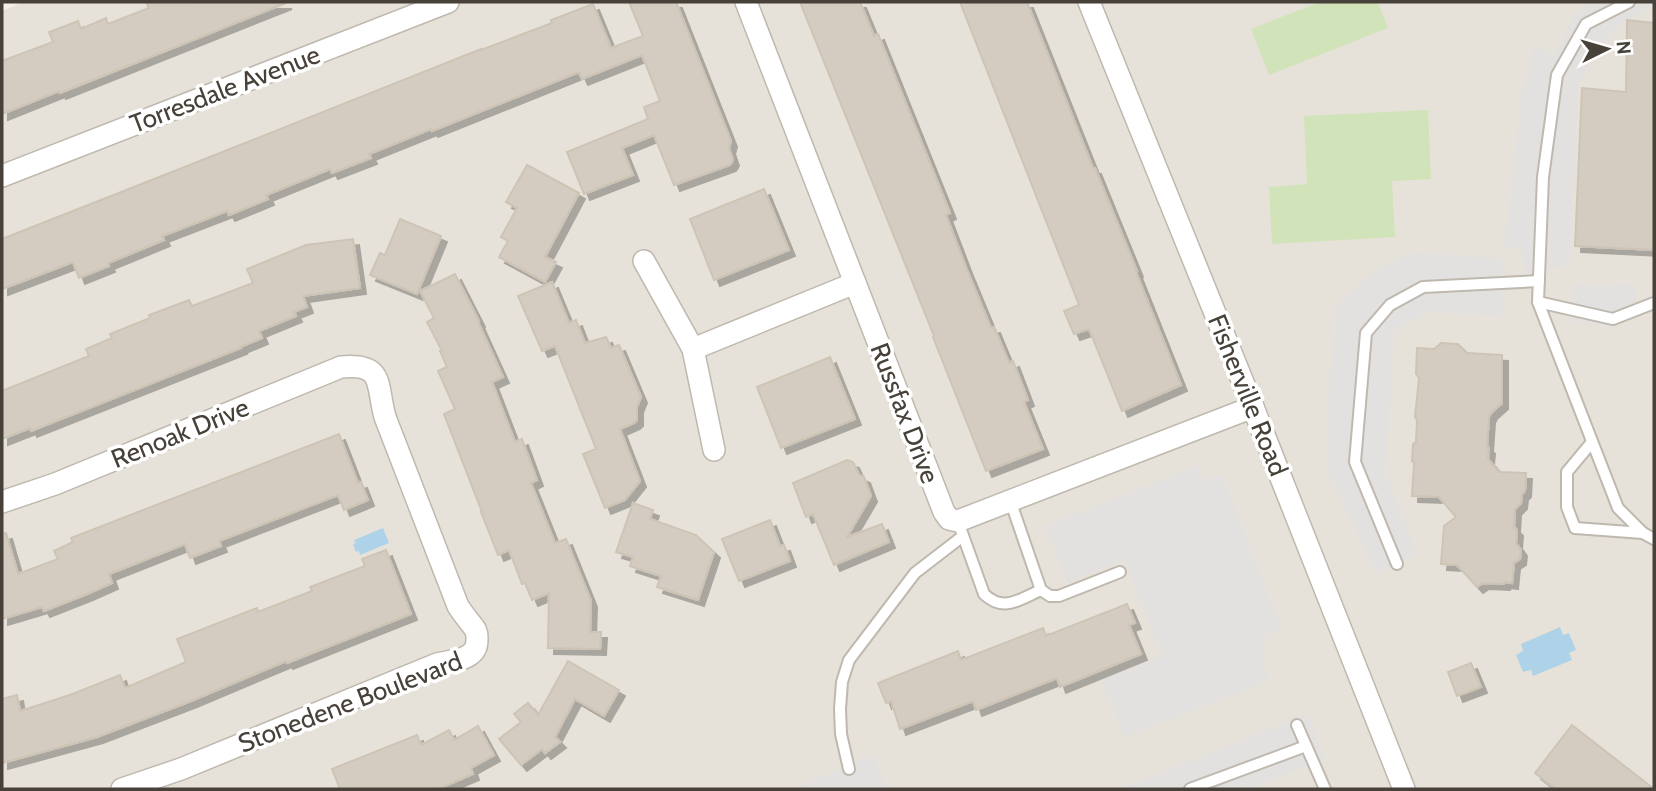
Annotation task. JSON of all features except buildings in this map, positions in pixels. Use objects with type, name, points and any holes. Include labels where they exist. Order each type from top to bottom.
[{"type":"street","name":"Torresdale Avenue","points":[[2,176],[448,2]]},
{"type":"street","name":"Russfax Drive","points":[[746,2],[944,512],[960,528]]},
{"type":"street","name":"Fisherville Road","points":[[1089,2],[1404,789]]},
{"type":"street","points":[[645,261],[693,349],[714,450]]},
{"type":"street","points":[[693,349],[855,284]]},
{"type":"street","name":"Renoak Drive","points":[[2,502],[55,484],[341,367],[357,366]]},
{"type":"street","name":"Stonedene Boulevard","points":[[122,789],[181,769],[437,664],[471,655],[477,646],[477,632],[458,606],[385,417],[378,381],[371,370],[357,366]]},
{"type":"street","points":[[960,528],[1010,500],[1253,407]]},
{"type":"lane","points":[[1629,2],[1586,24],[1558,75],[1543,177],[1538,302],[1618,508],[1643,533],[1654,539]]},
{"type":"lane","points":[[1397,564],[1355,462],[1366,332],[1390,305],[1423,286],[1539,281]]},
{"type":"lane","points":[[1538,302],[1613,319],[1654,303]]},
{"type":"lane","points":[[1592,442],[1567,472],[1567,507],[1575,528],[1643,533]]},
{"type":"lane","points":[[1010,500],[1041,590],[1050,596],[1059,596],[1120,572]]},
{"type":"lane","points":[[849,769],[841,734],[840,709],[842,682],[849,660],[915,573],[960,528],[984,594],[990,600],[1010,604],[1041,590]]},
{"type":"lane","points":[[1297,725],[1325,789]]},
{"type":"lane","points":[[1190,789],[1306,746]]},
{"type":"shaded area","points":[[23,2],[1654,2],[1654,789],[2,789],[2,11]]},
{"type":"shaded area","points":[[1592,2],[1654,2],[1654,7],[1625,21],[1599,46],[1579,84],[1570,266],[1526,274],[1521,246],[1504,248],[1521,98],[1534,46],[1554,55],[1574,15]]},
{"type":"shaded area","points":[[1409,253],[1505,259],[1504,317],[1429,312],[1394,331],[1386,474],[1418,555],[1375,573],[1326,467],[1328,399],[1336,305],[1377,269]]},
{"type":"shaded area","points":[[1573,283],[1590,286],[1634,283],[1637,302],[1654,294],[1654,309],[1608,327],[1569,321]]},
{"type":"shaded area","points":[[1199,465],[1202,478],[1208,480],[1222,474],[1282,630],[1266,635],[1263,664],[1270,681],[1124,737],[1101,680],[1162,656],[1124,560],[1067,583],[1045,526]]},
{"type":"shaded area","points":[[1308,714],[1326,759],[1248,789],[1120,789]]},
{"type":"shaded area","points":[[873,755],[887,789],[792,789]]},
{"type":"green space","points":[[1320,2],[1378,2],[1388,28],[1269,75],[1251,29]]},
{"type":"green space","points":[[1428,110],[1431,179],[1392,181],[1395,237],[1272,244],[1269,187],[1307,184],[1304,116]]},
{"type":"water","points":[[383,528],[389,543],[360,555],[359,551],[356,552],[354,540]]},
{"type":"water","points":[[1560,627],[1563,635],[1569,633],[1576,650],[1569,653],[1572,660],[1533,676],[1531,670],[1523,672],[1516,655],[1523,651],[1521,644]]}]
